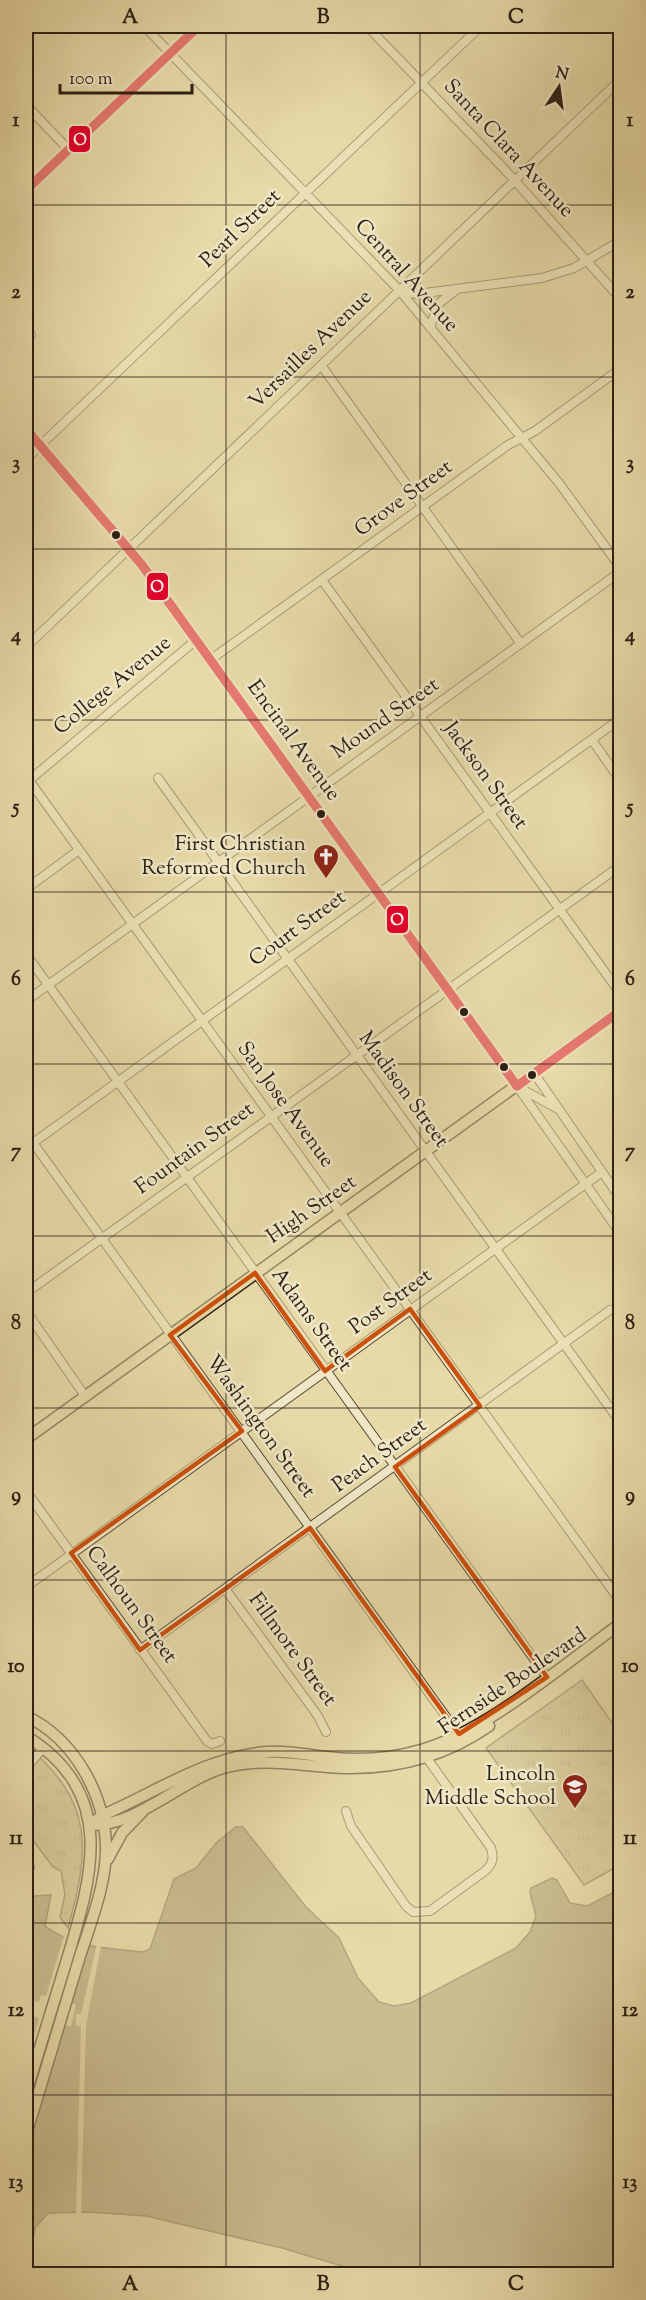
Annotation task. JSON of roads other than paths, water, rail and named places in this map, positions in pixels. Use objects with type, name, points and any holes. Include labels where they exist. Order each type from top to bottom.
[{"type":"main road","name":"Encinal Avenue","points":[[26,429],[128,548],[517,1086]]},
{"type":"main road","name":"High Street","points":[[26,1439],[621,1011]]},
{"type":"main road","name":"Fernside Boulevard","points":[[462,1738],[621,1624]]},
{"type":"main road","name":"Fernside Boulevard","points":[[90,1825],[146,1808],[209,1773],[240,1764],[281,1761],[345,1768],[374,1767],[424,1754],[462,1738],[621,1633]]},
{"type":"main road","points":[[26,1716],[54,1735],[71,1751],[91,1784],[104,1820],[105,1868]]},
{"type":"main road","points":[[26,1736],[43,1748],[72,1782],[90,1825],[91,1868],[78,1923],[26,2093]]},
{"type":"main road","name":"Fernside Boulevard","points":[[104,1820],[207,1764],[237,1756],[283,1751],[348,1759],[424,1754]]},
{"type":"main road","points":[[26,2135],[90,1926],[105,1868],[122,1833],[146,1808]]},
{"type":"street","name":"Central Avenue","points":[[144,26],[400,291],[559,483],[621,567]]},
{"type":"street","points":[[26,190],[199,26]]},
{"type":"street","name":"Santa Clara Avenue","points":[[367,26],[515,181],[621,298]]},
{"type":"street","name":"Pearl Street","points":[[26,459],[481,26]]},
{"type":"street","name":"Versailles Avenue","points":[[26,647],[621,80]]},
{"type":"street","points":[[26,105],[68,149]]},
{"type":"street","points":[[400,291],[417,294],[542,278],[574,268],[621,241]]},
{"type":"street","points":[[430,328],[438,304],[457,290]]},
{"type":"street","points":[[321,365],[521,644]]},
{"type":"street","name":"Grove Street","points":[[210,660],[621,369]]},
{"type":"street","name":"Mound Street","points":[[26,1001],[621,572]]},
{"type":"street","name":"Jackson Street","points":[[322,580],[621,993]]},
{"type":"street","name":"College Avenue","points":[[26,780],[196,640]]},
{"type":"street","name":"Court Street","points":[[29,1145],[621,719]]},
{"type":"street","points":[[592,740],[621,780]]},
{"type":"street","name":"Madison Street","points":[[158,777],[356,1056],[621,1422]]},
{"type":"street","name":"San Jose Avenue","points":[[26,780],[79,850],[621,1601]]},
{"type":"street","points":[[26,889],[79,850]]},
{"type":"street","name":"Fountain Street","points":[[26,1293],[621,866]]},
{"type":"street","name":"Adams Street","points":[[26,954],[547,1677]]},
{"type":"street","name":"Encinal Avenue","points":[[534,1073],[621,1198]]},
{"type":"street","name":"Encinal Avenue","points":[[517,1086],[557,1108]]},
{"type":"street","name":"Encinal Avenue","points":[[517,1086],[621,1233]]},
{"type":"street","name":"Washington Street","points":[[26,1133],[29,1145],[101,1238],[242,1431],[462,1738]]},
{"type":"street","name":"Post Street","points":[[26,1587],[602,1172]]},
{"type":"street","points":[[26,1311],[85,1396]]},
{"type":"street","name":"Peach Street","points":[[140,1650],[610,1311]]},
{"type":"street","name":"Calhoun Street","points":[[26,1491],[207,1741],[212,1744],[220,1741]]},
{"type":"street","name":"Fillmore Street","points":[[226,1590],[318,1716],[326,1732]]},
{"type":"street","points":[[26,1768],[43,1748]]},
{"type":"street","points":[[346,1811],[351,1826],[406,1906],[414,1912],[422,1914],[430,1911],[485,1871],[492,1865],[494,1857],[491,1848],[424,1754]]},
{"type":"place","name":"First Christian Reformed Church","points":[[326,880]]},
{"type":"place","name":"Lincoln Middle School","points":[[575,1810]]}]
